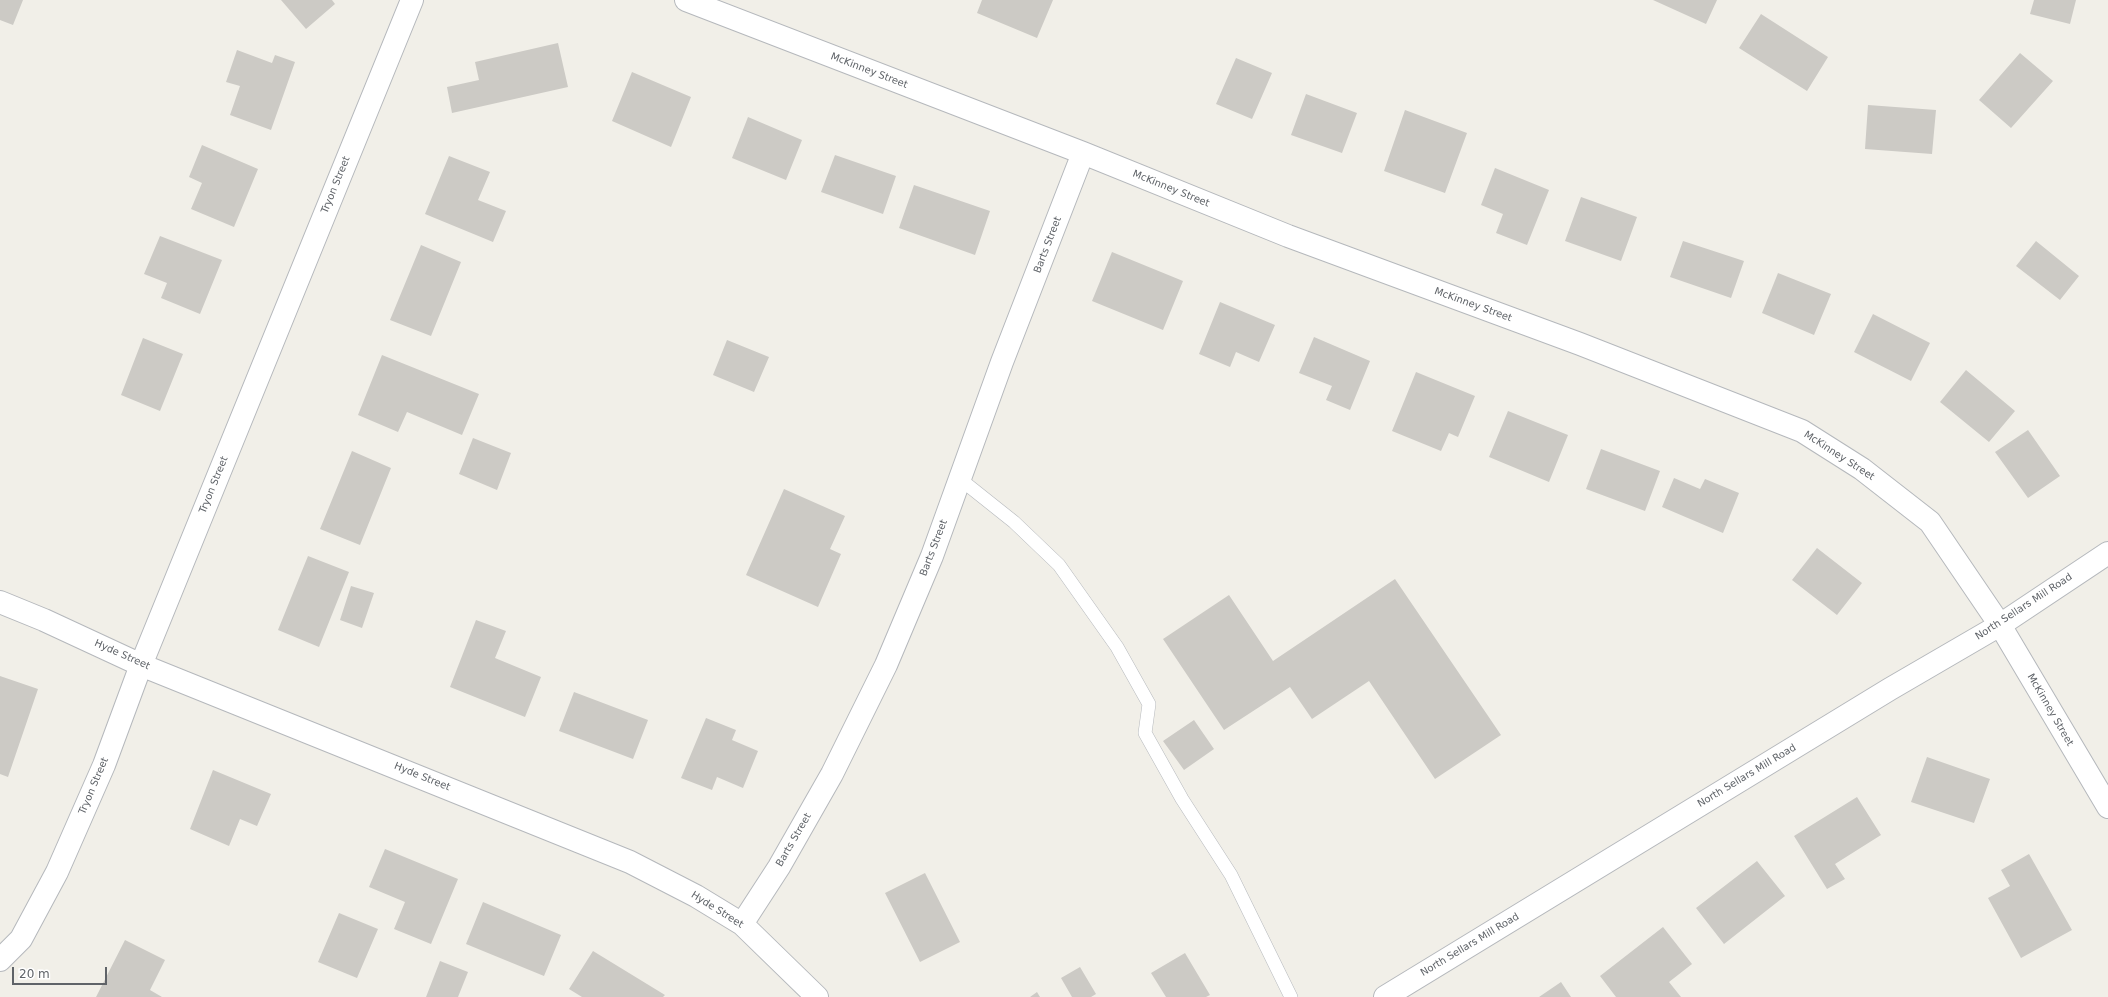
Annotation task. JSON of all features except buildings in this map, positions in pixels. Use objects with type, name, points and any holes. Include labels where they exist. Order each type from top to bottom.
[{"type":"street","name":"Tryon Street","points":[[0,960],[21,939],[57,872],[104,765],[142,665],[412,0]]},
{"type":"street","name":"McKinney Street","points":[[686,0],[1083,153],[1288,236],[1580,344],[1802,431],[1862,468],[1930,522],[2000,625],[2108,807]]},
{"type":"street","name":"Barts Street","points":[[742,924],[779,867],[832,774],[886,665],[932,556],[1002,362],[1083,153]]},
{"type":"street","name":"North Sellars Mill Road","points":[[1385,997],[1890,689],[2000,625],[2108,552]]},
{"type":"street","name":"Hyde Street","points":[[0,602],[44,620],[142,665],[630,862],[696,896],[742,924],[817,997]]},
{"type":"lane","points":[[960,479],[1014,522],[1059,565],[1117,647],[1149,704],[1145,733],[1182,799],[1231,875],[1291,997]]}]
